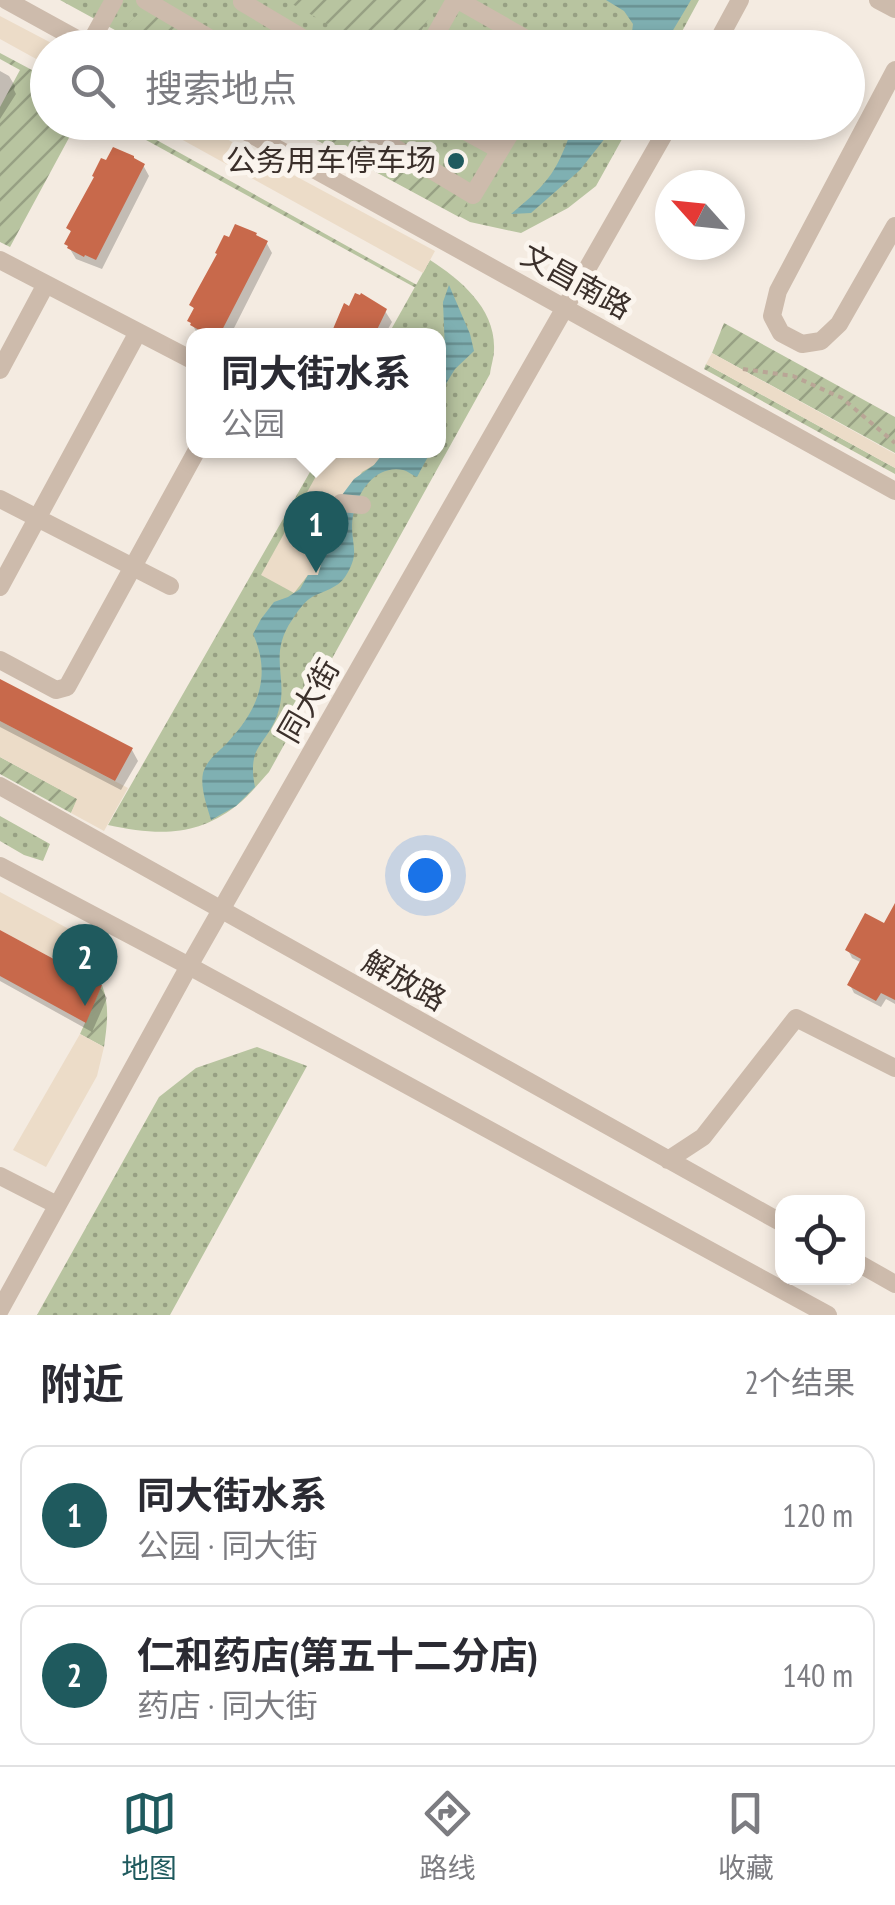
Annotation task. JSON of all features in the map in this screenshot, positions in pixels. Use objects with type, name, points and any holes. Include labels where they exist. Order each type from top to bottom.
[{"type":"street","points":[[6,0],[61,30]]},
{"type":"street","points":[[99,30],[114,0]]},
{"type":"street","points":[[145,0],[196,30]]},
{"type":"street","points":[[439,30],[457,0],[510,30]]},
{"type":"street","points":[[724,30],[740,0]]},
{"type":"street","points":[[878,0],[895,9]]},
{"type":"street","points":[[242,2],[288,30]]},
{"type":"street","points":[[865,127],[895,70]]},
{"type":"street","name":"文昌南路","points":[[261,140],[895,491]]},
{"type":"street","points":[[394,140],[472,195],[506,140]]},
{"type":"street","points":[[482,140],[500,150]]},
{"type":"street","name":"同大街","points":[[0,1310],[188,966],[662,140]]},
{"type":"street","points":[[858,140],[778,291],[772,316],[781,333],[802,344],[821,341],[830,333],[839,324],[895,226]]},
{"type":"street","points":[[0,260],[186,357]]},
{"type":"street","points":[[0,370],[46,284]]},
{"type":"street","points":[[0,587],[138,332]]},
{"type":"street","points":[[0,660],[56,690],[66,687],[194,458]]},
{"type":"street","points":[[0,498],[170,586]]},
{"type":"street","points":[[341,504],[362,505]]},
{"type":"street","name":"解放路","points":[[0,786],[775,1218]]},
{"type":"street","points":[[0,866],[828,1315]]},
{"type":"street","points":[[668,1160],[703,1136],[796,1018],[895,1068]]},
{"type":"street","points":[[0,1176],[56,1204]]},
{"type":"street","points":[[865,1268],[895,1284]]},
{"type":"path","points":[[742,370],[793,376],[842,398],[895,443]]},
{"type":"green space","points":[[60,0],[699,0],[683,30],[115,30]]},
{"type":"green space","points":[[285,0],[426,0],[434,10],[422,30],[339,30]]},
{"type":"green space","points":[[151,13],[180,30],[126,30],[138,14]]},
{"type":"green space","points":[[0,53],[30,69],[30,140],[68,140],[10,247],[0,242],[0,107],[20,70],[0,59]]},
{"type":"green space","points":[[146,140],[157,140],[417,285],[416,288]]},
{"type":"green space","points":[[316,140],[365,140],[468,200],[459,217]]},
{"type":"green space","points":[[317,140],[622,140],[596,186],[568,208],[521,233],[470,222]]},
{"type":"green space","points":[[430,260],[464,286],[489,321],[494,353],[490,374],[446,453],[446,328],[392,328]]},
{"type":"green space","points":[[724,323],[895,417],[895,453],[712,353]]},
{"type":"green space","points":[[706,364],[895,468],[895,474],[704,369]]},
{"type":"green space","points":[[318,458],[443,458],[269,772],[240,802],[190,829],[159,832],[108,825]]},
{"type":"green space","points":[[0,757],[78,799],[71,813],[0,774]]},
{"type":"green space","points":[[0,816],[50,844],[43,861],[0,841]]},
{"type":"green space","points":[[102,985],[107,1008],[104,1047],[80,1034]]},
{"type":"green space","points":[[257,1047],[307,1066],[170,1315],[37,1315],[159,1097],[196,1068]]},
{"type":"shaded area","points":[[0,16],[30,32],[30,56],[0,39]]},
{"type":"shaded area","points":[[183,140],[229,140],[435,251],[423,273]]},
{"type":"shaded area","points":[[712,353],[895,454],[895,468],[706,364]]},
{"type":"shaded area","points":[[326,458],[380,458],[362,472],[339,511],[318,575],[308,575],[294,593],[261,575]]},
{"type":"shaded area","points":[[0,721],[128,788],[104,831],[71,813],[77,799],[0,757]]},
{"type":"shaded area","points":[[0,892],[95,943],[102,985],[0,930]]},
{"type":"shaded area","points":[[80,1034],[104,1047],[97,1076],[46,1167],[13,1150]]},
{"type":"water","points":[[606,0],[691,0],[673,30],[632,30],[633,24],[624,11]]},
{"type":"water","points":[[568,140],[604,140],[580,170],[531,213],[511,214],[535,193]]},
{"type":"water","points":[[449,285],[474,351],[446,384],[446,328],[443,302]]},
{"type":"water","points":[[380,458],[427,458],[417,477],[403,470],[382,472],[360,495],[353,515],[354,556],[350,569],[338,584],[306,602],[281,644],[279,709],[256,752],[255,787],[236,806],[211,820],[203,791],[203,773],[247,718],[259,692],[261,664],[253,634],[274,602],[300,589],[308,575],[318,575],[342,495],[354,479]]},
{"type":"building","points":[[113,147],[145,164],[96,260],[67,248],[64,244],[71,231],[66,228],[101,158],[106,160]]},
{"type":"building","points":[[235,224],[268,241],[223,328],[195,328],[187,321],[194,308],[189,305],[224,235],[229,237]]},
{"type":"building","points":[[355,293],[361,293],[387,309],[378,328],[333,328],[344,303],[349,306]]},
{"type":"building","points":[[0,679],[133,748],[115,781],[0,721]]},
{"type":"building","points":[[895,903],[895,1000],[881,993],[876,1001],[847,985],[861,959],[845,950],[865,913],[884,923]]},
{"type":"building","points":[[0,930],[102,985],[86,1023],[0,976]]},
{"type":"place","name":"公务用车停车场","points":[[456,161]]},
{"type":"place","name":"同大街水系","points":[[316,573]]},
{"type":"place","name":"仁和药店(第五十二分店)","points":[[85,1006]]}]
